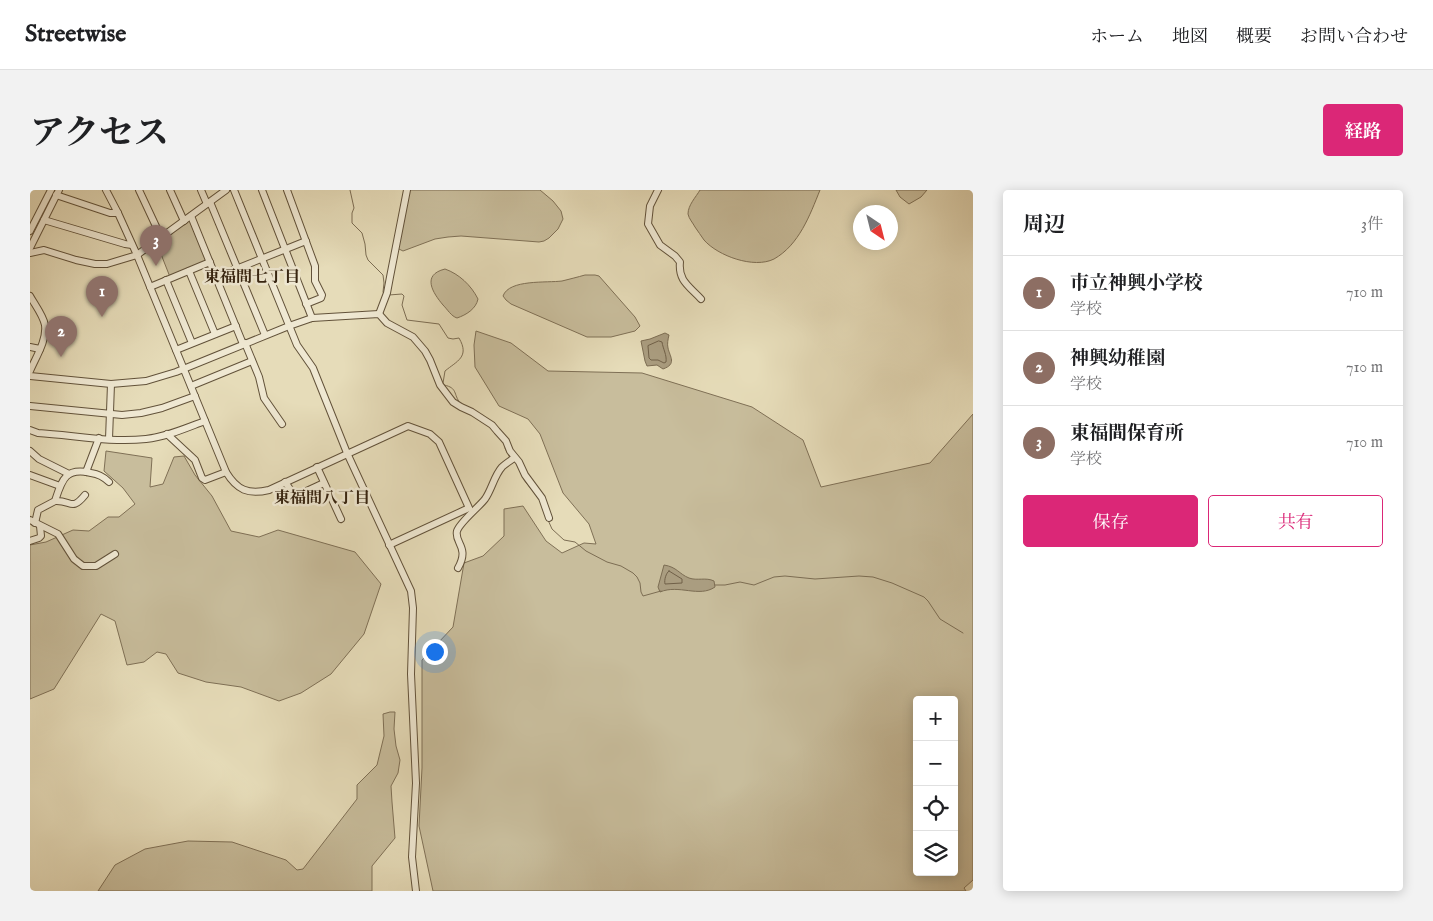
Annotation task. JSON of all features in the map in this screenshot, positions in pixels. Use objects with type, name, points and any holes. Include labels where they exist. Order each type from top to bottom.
[{"type":"street","points":[[106,190],[137,254],[226,472],[231,480],[237,486],[251,492],[269,490],[408,426],[430,434],[439,442],[472,508],[472,514],[458,529],[457,533],[463,551],[462,562],[458,568]]},
{"type":"street","points":[[139,190],[161,237]]},
{"type":"street","points":[[170,190],[184,221]]},
{"type":"street","points":[[201,190],[209,203],[266,335]]},
{"type":"street","points":[[30,253],[44,250],[76,260],[95,264],[107,264],[137,254],[226,190]]},
{"type":"street","points":[[234,190],[297,345],[313,368],[347,453],[411,591],[413,599],[411,674],[416,783],[412,857],[416,891]]},
{"type":"street","points":[[262,190],[312,318]]},
{"type":"street","points":[[287,190],[316,266],[316,281],[322,295],[321,298],[306,304]]},
{"type":"street","points":[[379,314],[390,277],[407,190]]},
{"type":"street","points":[[658,190],[650,206],[648,224],[660,245],[680,262],[679,270],[683,280],[701,299]]},
{"type":"street","points":[[55,192],[110,213],[118,213]]},
{"type":"street","points":[[30,248],[55,192]]},
{"type":"street","points":[[30,230],[55,192]]},
{"type":"street","points":[[191,216],[259,377],[264,398],[282,424]]},
{"type":"street","points":[[44,220],[132,245]]},
{"type":"street","points":[[216,277],[306,241]]},
{"type":"street","points":[[150,287],[210,262]]},
{"type":"street","points":[[188,271],[214,334]]},
{"type":"street","points":[[166,280],[192,344]]},
{"type":"street","points":[[30,371],[45,336],[45,325],[39,311],[31,301]]},
{"type":"street","points":[[30,376],[111,384],[146,381],[184,369],[312,318],[379,314]]},
{"type":"street","points":[[379,314],[387,323],[413,337],[430,360],[437,380],[453,402],[492,425],[506,441],[514,458],[542,498],[549,518]]},
{"type":"street","points":[[176,350],[236,326]]},
{"type":"street","points":[[30,347],[40,349]]},
{"type":"street","points":[[191,386],[252,361]]},
{"type":"street","points":[[108,439],[111,384]]},
{"type":"street","points":[[30,406],[122,415],[162,408],[195,396]]},
{"type":"street","points":[[30,430],[38,433],[108,439],[147,439],[205,421]]},
{"type":"street","points":[[168,434],[195,460],[202,478],[206,480],[226,472]]},
{"type":"street","points":[[86,472],[99,438]]},
{"type":"street","points":[[30,451],[39,459],[69,474]]},
{"type":"street","points":[[389,545],[472,508],[485,499],[503,466],[514,458]]},
{"type":"street","points":[[317,467],[341,519]]},
{"type":"street","points":[[55,501],[60,486],[69,474],[80,471],[86,472],[102,476],[109,482]]},
{"type":"street","points":[[30,474],[60,486]]},
{"type":"street","points":[[285,482],[292,492],[298,494],[324,483]]},
{"type":"street","points":[[30,541],[41,536],[35,523],[38,510],[55,501],[64,501],[73,505],[79,503],[85,495]]},
{"type":"street","points":[[35,523],[58,534],[74,559],[83,566],[96,566],[115,554]]},
{"type":"shaded area","points":[[406,190],[540,190],[561,211],[563,219],[558,229],[549,238],[539,242],[461,236],[435,239],[403,251],[397,248]]},
{"type":"shaded area","points":[[700,190],[820,190],[803,229],[783,253],[766,262],[747,262],[727,256],[710,246],[690,219],[688,211]]},
{"type":"shaded area","points":[[896,190],[927,190],[921,197],[909,204],[900,197]]},
{"type":"shaded area","points":[[189,221],[206,260],[170,277],[157,244]]},
{"type":"shaded area","points":[[445,269],[464,281],[478,299],[470,311],[457,318],[439,300],[431,285],[433,275]]},
{"type":"shaded area","points":[[585,275],[599,276],[635,317],[640,326],[635,331],[611,337],[587,337],[511,304],[503,296],[507,291],[520,284],[562,281]]},
{"type":"shaded area","points":[[476,331],[511,343],[548,371],[642,373],[752,407],[803,440],[821,487],[930,463],[973,414],[973,880],[964,888],[966,891],[433,891],[419,826],[422,768],[422,660],[453,627],[464,563],[483,556],[504,536],[504,509],[523,506],[546,541],[562,553],[584,543],[596,544],[589,524],[563,493],[540,434],[528,419],[499,406],[475,367],[474,345]]},
{"type":"shaded area","points":[[106,451],[152,458],[150,487],[163,484],[174,457],[184,456],[195,475],[212,496],[231,531],[259,537],[278,530],[355,552],[381,584],[364,634],[331,674],[301,693],[279,701],[241,687],[206,682],[178,673],[166,654],[157,652],[144,662],[127,665],[115,621],[101,614],[54,689],[30,699],[30,545],[46,542],[73,530],[89,531],[108,517],[119,517],[135,504],[123,488],[104,471]]},
{"type":"shaded area","points":[[395,712],[394,729],[400,760],[398,773],[391,786],[395,838],[372,866],[372,891],[98,891],[115,865],[145,849],[188,841],[232,842],[286,860],[297,870],[303,869],[357,799],[357,785],[377,765],[384,736],[383,714]]},
{"type":"water","points":[[665,333],[669,335],[670,365],[663,369],[657,365],[647,366],[641,341]]},
{"type":"water","points":[[664,565],[672,567],[689,578],[714,581],[715,587],[702,591],[674,589],[660,592],[658,587]]},
{"type":"waterway","points":[[350,190],[354,208],[352,223],[362,233],[368,260],[383,275],[383,292]]},
{"type":"waterway","points":[[389,295],[402,294],[404,296],[402,305],[407,320],[439,324],[448,338],[459,338],[463,354],[458,361],[445,371],[443,383],[453,390],[460,403]]},
{"type":"waterway","points":[[505,448],[510,458]]},
{"type":"waterway","points":[[524,480],[532,490]]},
{"type":"waterway","points":[[548,520],[552,529],[564,540],[575,542],[586,551],[633,573],[640,583],[643,596],[661,591]]},
{"type":"waterway","points":[[715,585],[740,582],[754,585],[774,577],[785,576],[815,579],[873,577],[924,597],[940,619],[963,633]]},
{"type":"place","name":"東福間保育所","points":[[156,266]]},
{"type":"place","name":"市立神興小学校","points":[[102,317]]},
{"type":"place","name":"神興幼稚園","points":[[61,357]]},
{"type":"district","name":"東福間七丁目","points":[[252,278]]},
{"type":"district","name":"東福間八丁目","points":[[322,499]]}]
